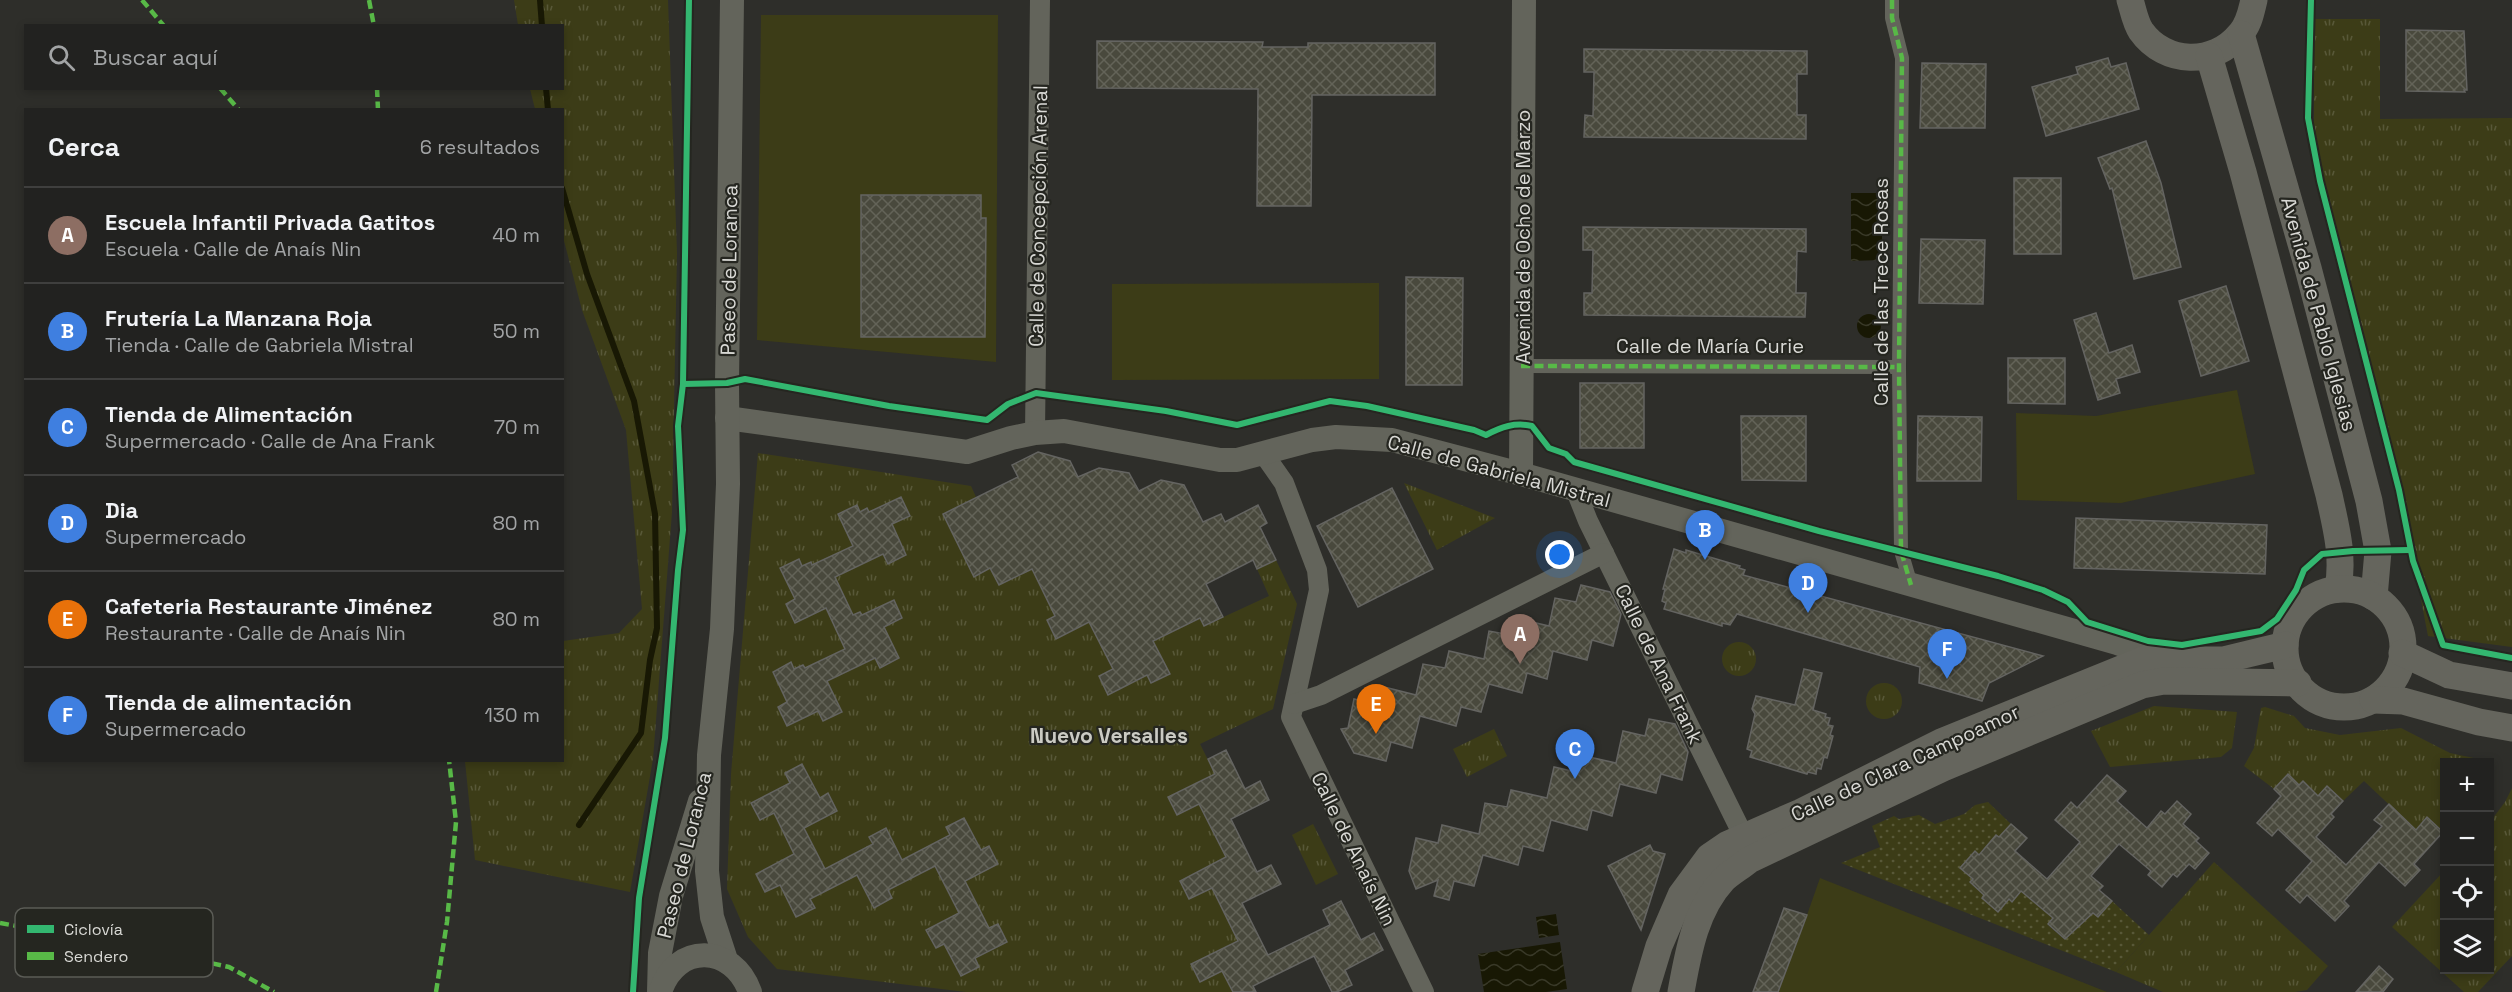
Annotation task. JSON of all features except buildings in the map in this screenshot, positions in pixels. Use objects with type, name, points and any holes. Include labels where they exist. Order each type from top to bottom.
[{"type":"main road","points":[[2130,0],[2140,29],[2154,45],[2171,54],[2191,58],[2209,56],[2220,51],[2241,34],[2249,21],[2254,0]]},
{"type":"main road","name":"Avenida de Pablo Iglesias","points":[[2241,34],[2308,268],[2369,501],[2378,551],[2374,597]]},
{"type":"main road","name":"Avenida de Pablo Iglesias","points":[[2209,56],[2243,172],[2329,495],[2340,548],[2342,570],[2338,589]]},
{"type":"main road","points":[[2373,700],[2389,687],[2402,653],[2396,620],[2374,597],[2350,589],[2338,589],[2306,602],[2292,619],[2285,645],[2290,670],[2310,698],[2329,706],[2348,708],[2373,700],[2403,701],[2479,722],[2512,728]]},
{"type":"main road","name":"Calle de Clara Campoamor","points":[[1646,992],[1659,946],[1681,895],[1708,857],[1744,837],[1801,812],[1941,742],[2153,656],[2223,660],[2285,645]]},
{"type":"main road","points":[[2402,653],[2449,675],[2512,686]]},
{"type":"main road","name":"Calle de Clara Campoamor","points":[[1681,992],[1689,950],[1704,909],[1723,880],[1749,860],[1943,768],[2142,685],[2164,681],[2256,684],[2298,682]]},
{"type":"street","name":"Paseo de Loranca","points":[[726,960],[712,917],[707,871],[709,755],[722,629],[728,484],[732,0]]},
{"type":"street","name":"Calle de Concepción Arenal","points":[[1035,432],[1040,0]]},
{"type":"street","name":"Avenida de Ocho de Marzo","points":[[1521,474],[1524,0]]},
{"type":"street","name":"Calle de las Trece Rosas","points":[[1892,0],[1892,18],[1902,58],[1899,367],[1901,551],[1911,585]]},
{"type":"street","name":"Calle de María Curie","points":[[1521,366],[1899,367]]},
{"type":"street","name":"Calle de Gabriela Mistral","points":[[727,418],[967,452],[1035,432],[1064,431],[1220,460],[1237,460],[1312,440],[1336,437],[1382,439],[1521,474],[2117,643],[2153,656]]},
{"type":"street","name":"Calle de Anaís Nin","points":[[1263,453],[1284,483],[1317,570],[1319,590],[1291,717],[1424,992]]},
{"type":"street","name":"Calle de Ana Frank","points":[[1576,491],[1604,553],[1744,837]]},
{"type":"street","points":[[1293,704],[1321,695],[1604,553]]},
{"type":"street","name":"Paseo de Loranca","points":[[660,992],[660,953],[670,896],[697,813],[709,755]]},
{"type":"street","points":[[660,992],[664,979],[671,970],[683,960],[698,955],[711,955],[726,960],[745,978],[750,992]]},
{"type":"green space","points":[[514,0],[668,0],[677,253],[672,512],[653,759],[630,892],[475,860],[465,762],[564,762],[564,641],[619,633],[642,609],[626,430],[582,310],[564,241],[564,108],[535,108],[530,90],[564,90],[564,24],[518,24]]},
{"type":"green space","points":[[761,15],[998,15],[996,362],[757,340]]},
{"type":"green space","points":[[2314,19],[2380,19],[2380,119],[2512,118],[2512,647],[2428,636],[2391,444],[2314,160]]},
{"type":"green space","points":[[1379,283],[1379,379],[1112,380],[1112,284]]},
{"type":"green space","points":[[2237,390],[2255,474],[2121,503],[2017,500],[2016,413],[2096,416]]},
{"type":"green space","points":[[758,453],[971,486],[976,497],[943,514],[974,576],[990,568],[999,585],[1032,569],[1055,616],[1047,621],[1056,639],[1090,622],[1113,669],[1108,694],[1147,675],[1151,683],[1169,674],[1153,641],[1200,618],[1204,626],[1269,596],[1257,569],[1276,560],[1297,604],[1273,709],[1200,744],[1215,774],[1169,797],[1199,804],[1226,857],[1180,881],[1189,899],[1212,888],[1238,941],[1191,964],[1200,982],[1222,971],[1233,992],[966,992],[777,969],[748,937],[727,889],[731,774]]},
{"type":"green space","points":[[1404,483],[1495,518],[1437,550]]},
{"type":"green space","points":[[1739,642],[1751,647],[1756,659],[1751,671],[1739,676],[1727,671],[1722,659],[1727,647]]},
{"type":"green space","points":[[1884,683],[1897,688],[1902,701],[1897,714],[1884,719],[1871,714],[1866,701],[1871,688]]},
{"type":"green space","points":[[2154,706],[2237,712],[2232,748],[2221,757],[2110,767],[2091,731]]},
{"type":"green space","points":[[2265,707],[2294,716],[2305,728],[2340,735],[2401,728],[2450,753],[2474,758],[2440,758],[2440,829],[2428,818],[2416,830],[2364,781],[2343,801],[2327,786],[2315,800],[2312,790],[2303,781],[2299,785],[2288,774],[2274,789],[2244,766],[2254,748],[2261,708]]},
{"type":"green space","points":[[1494,729],[1507,756],[1467,777],[1453,749]]},
{"type":"green space","points":[[2512,788],[2512,956],[2478,992],[2464,992],[2444,974],[2494,974],[2494,817]]},
{"type":"green space","points":[[1988,802],[2011,824],[1999,837],[1996,835],[1988,844],[1982,857],[1975,851],[1960,868],[1987,892],[1982,898],[1998,912],[2009,899],[2012,901],[2023,885],[2040,907],[2055,917],[2048,925],[2064,939],[2089,917],[2090,910],[2098,917],[2112,901],[2149,935],[2116,972],[1841,863],[1880,847],[1872,826],[1894,816],[1899,819],[1919,815],[1935,824],[1964,814],[1975,805]]},
{"type":"green space","points":[[1313,824],[1338,874],[1316,885],[1292,835]]},
{"type":"green space","points":[[2214,862],[2328,966],[2307,990],[2295,992],[2163,992],[2116,972]]},
{"type":"green space","points":[[2440,875],[2440,970],[2392,927]]},
{"type":"green space","points":[[1820,878],[2107,992],[1753,992],[1784,908],[1807,915]]},
{"type":"water","points":[[1851,193],[1882,193],[1882,260],[1851,261]]},
{"type":"water","points":[[1869,314],[1877,318],[1881,326],[1877,334],[1869,338],[1861,334],[1857,326],[1861,318]]},
{"type":"water","points":[[1556,914],[1559,935],[1539,938],[1536,917]]},
{"type":"water","points":[[1560,942],[1567,989],[1546,992],[1484,992],[1478,954]]},
{"type":"waterway","points":[[540,0],[542,24]]},
{"type":"waterway","points":[[546,90],[548,108]]},
{"type":"waterway","points":[[564,195],[587,274],[634,401],[655,514],[657,628],[650,660],[641,733],[579,825]]},
{"type":"marked path","points":[[142,0],[162,24]]},
{"type":"marked path","points":[[369,0],[374,24]]},
{"type":"marked path","points":[[1892,0],[1892,18],[1902,58],[1899,367],[1901,551],[1911,585]]},
{"type":"marked path","points":[[222,90],[237,108]]},
{"type":"marked path","points":[[377,90],[378,108]]},
{"type":"marked path","points":[[1521,366],[1899,367]]},
{"type":"marked path","points":[[436,992],[447,922],[456,822],[449,762]]},
{"type":"marked path","points":[[0,923],[15,926]]},
{"type":"marked path","points":[[213,964],[229,967],[274,992]]},
{"type":"cycle path","points":[[633,992],[639,898],[665,738],[683,530],[678,426],[683,384],[689,0]]},
{"type":"cycle path","points":[[2311,0],[2308,118],[2320,181],[2399,490],[2413,561],[2443,645],[2512,658]]},
{"type":"cycle path","points":[[683,384],[727,383],[745,379],[889,406],[987,420],[1008,404],[1036,393],[1166,411],[1237,425],[1330,401],[1367,406],[1474,430],[1486,435],[1508,426],[1532,426],[1549,448],[1566,454],[1574,462],[1819,531],[1998,576],[2043,590],[2068,602],[2087,622],[2148,641],[2182,645],[2261,631],[2277,619],[2296,590],[2304,570],[2322,554],[2410,550]]},
{"type":"place","name":"Frutería La Manzana Roja","points":[[1705,560]]},
{"type":"place","name":"Dia","points":[[1808,613]]},
{"type":"place","name":"Escuela Infantil Privada Gatitos","points":[[1520,664]]},
{"type":"place","name":"Tienda de alimentación","points":[[1947,679]]},
{"type":"place","name":"Cafeteria Restaurante Jiménez","points":[[1376,734]]},
{"type":"place","name":"Tienda de Alimentación","points":[[1575,779]]},
{"type":"district","name":"Nuevo Versalles","points":[[1109,736]]}]
